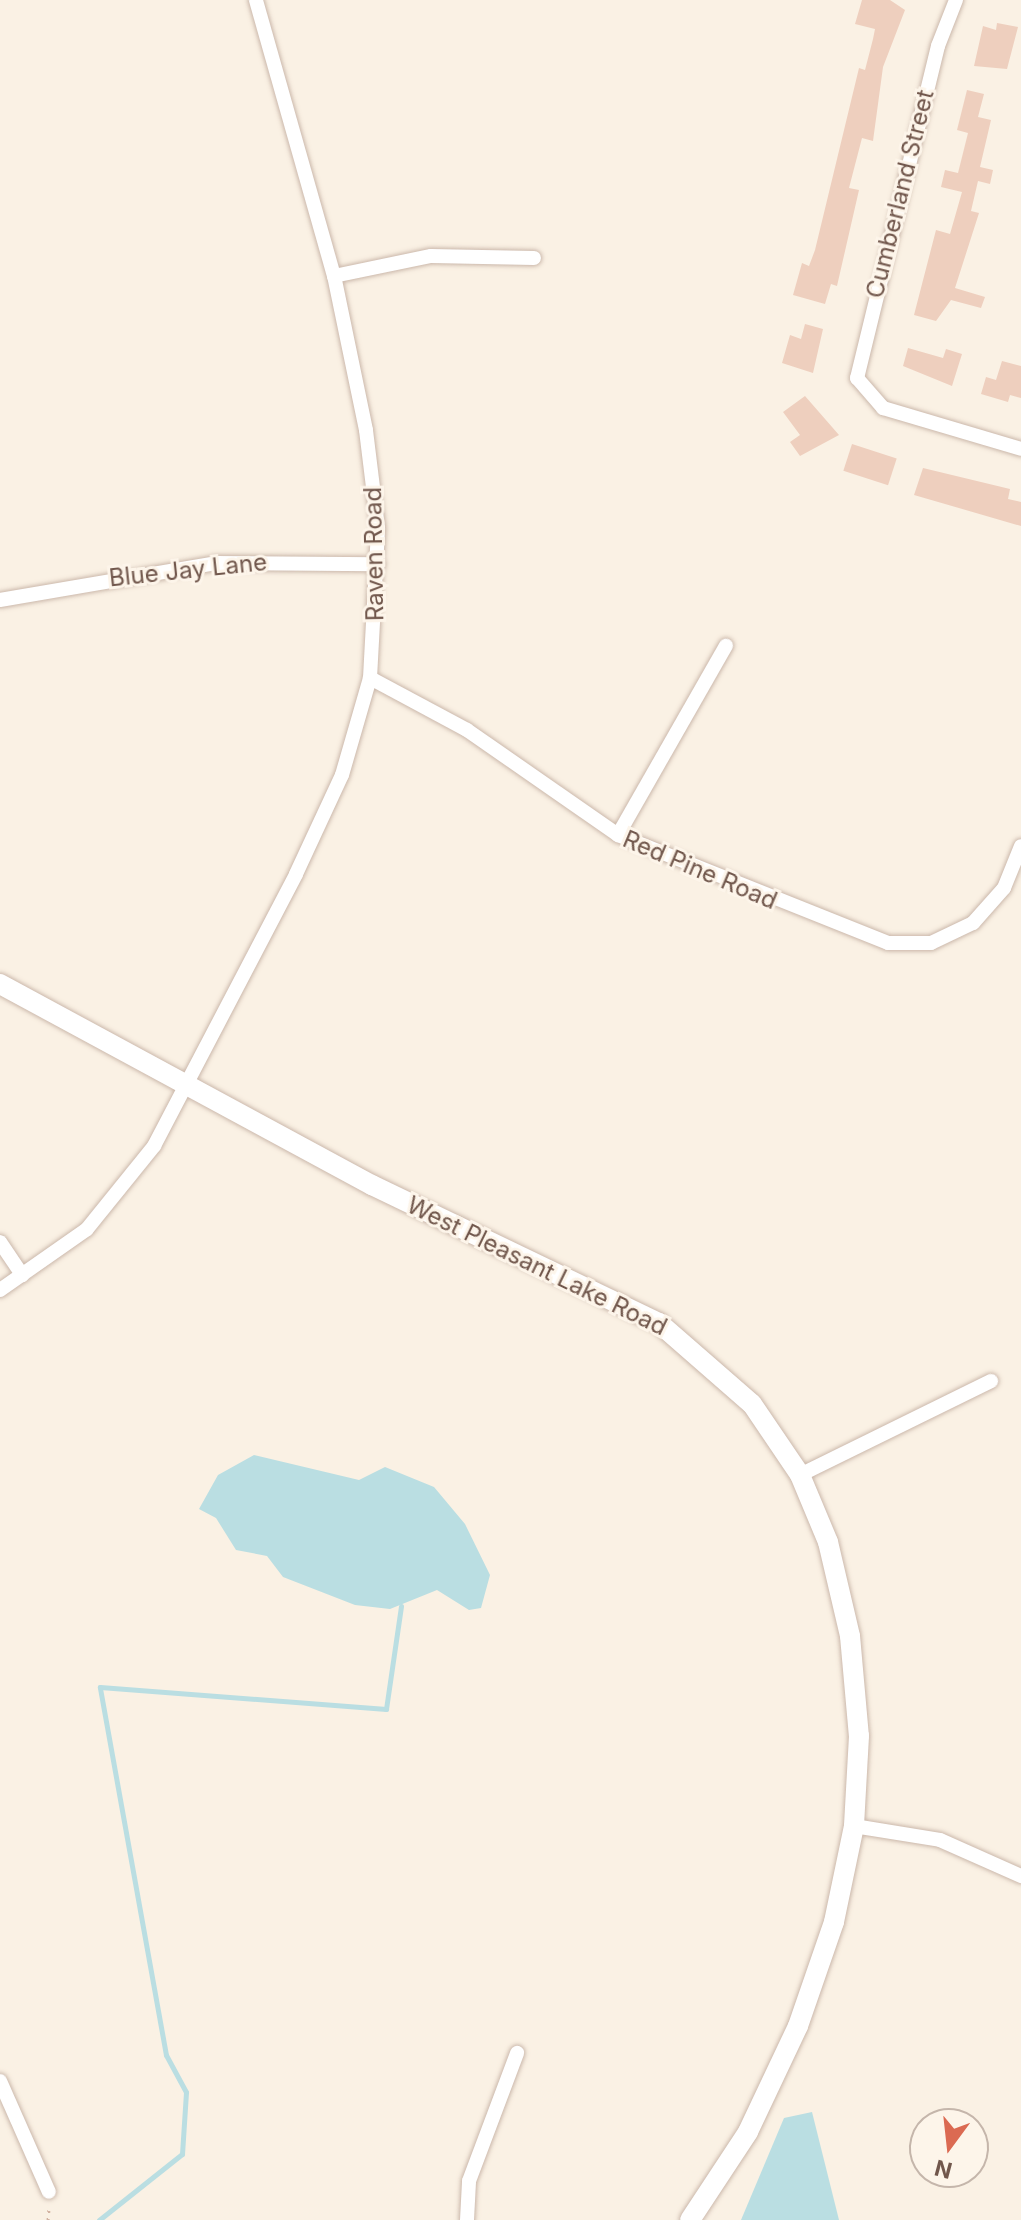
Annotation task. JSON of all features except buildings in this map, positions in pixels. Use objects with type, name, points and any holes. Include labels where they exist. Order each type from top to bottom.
[{"type":"street","name":"Raven Road","points":[[0,1290],[111,1204],[189,1083],[342,775],[370,678],[378,564],[374,478],[334,276],[256,0]]},
{"type":"street","name":"Cumberland Street","points":[[956,0],[857,362],[861,390],[883,408],[1021,449]]},
{"type":"street","points":[[334,276],[431,256],[534,258]]},
{"type":"street","name":"Blue Jay Lane","points":[[0,600],[202,564],[378,564]]},
{"type":"street","points":[[618,835],[726,646]]},
{"type":"street","name":"Red Pine Road","points":[[370,678],[467,730],[618,835],[888,943],[931,943],[973,923],[1004,888],[1021,846]]},
{"type":"street","name":"West Pleasant Lake Road","points":[[0,984],[189,1083],[372,1185],[659,1323],[724,1374],[800,1475],[828,1542],[850,1636],[859,1736],[854,1826],[834,1922],[798,2026],[748,2132],[690,2220]]},
{"type":"street","points":[[0,1242],[22,1275]]},
{"type":"street","points":[[800,1475],[991,1381]]},
{"type":"street","points":[[854,1826],[940,1840],[1021,1876]]},
{"type":"street","points":[[467,2220],[469,2181],[517,2053]]},
{"type":"street","points":[[0,2081],[49,2192]]},
{"type":"water","points":[[254,1455],[359,1480],[385,1467],[434,1487],[465,1524],[490,1575],[481,1608],[469,1610],[437,1590],[390,1609],[355,1605],[283,1577],[267,1556],[236,1550],[216,1518],[199,1509],[218,1475]]},
{"type":"water","points":[[812,2112],[839,2220],[741,2220],[784,2118]]},
{"type":"waterway","points":[[99,2220],[182,2154],[186,2092],[166,2055],[100,1687],[386,1709],[401,1606]]}]
